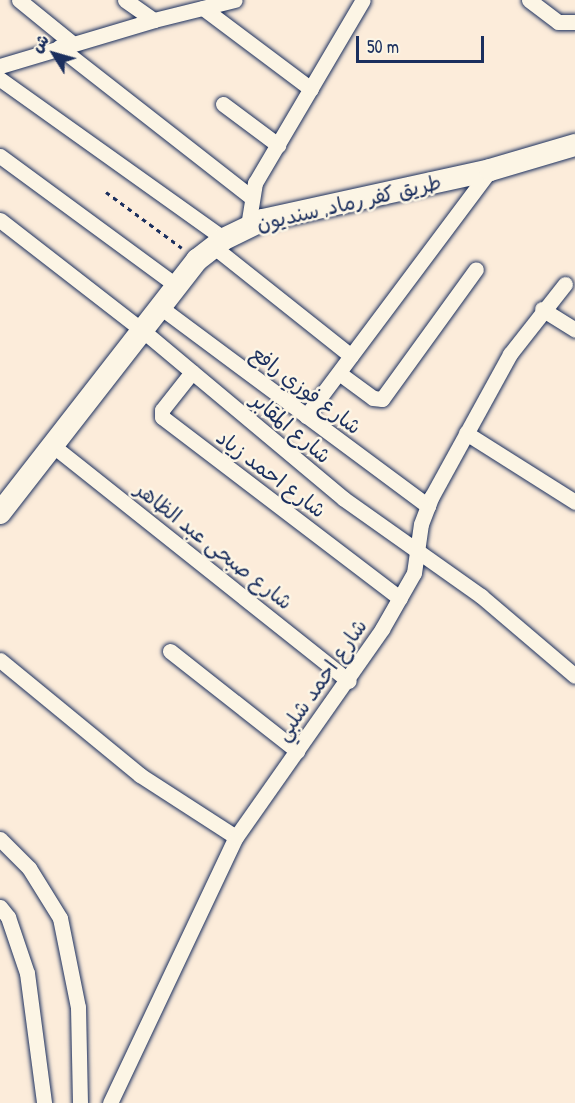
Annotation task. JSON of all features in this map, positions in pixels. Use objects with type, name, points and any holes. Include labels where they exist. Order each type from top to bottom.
[{"type":"street","points":[[19,0],[65,45],[250,196]]},
{"type":"street","points":[[126,0],[154,20]]},
{"type":"street","points":[[248,226],[250,196],[363,0]]},
{"type":"street","points":[[529,0],[558,22],[575,22]]},
{"type":"street","points":[[0,66],[65,45],[226,1]]},
{"type":"street","points":[[203,8],[311,89]]},
{"type":"street","points":[[0,79],[351,356]]},
{"type":"street","points":[[224,104],[278,145]]},
{"type":"street","name":"طريق كفر رماد, سنديون","points":[[0,513],[160,307],[212,248],[248,226],[287,214],[490,170],[575,145]]},
{"type":"street","points":[[0,156],[177,286]]},
{"type":"street","points":[[306,416],[490,170]]},
{"type":"street","name":"شارع المقابر","points":[[0,220],[142,330],[316,477],[481,596],[575,676]]},
{"type":"street","points":[[339,373],[373,398],[382,399],[476,269]]},
{"type":"street","name":"شارع احمد شلبي","points":[[110,1103],[236,837],[349,681],[400,598],[414,573],[428,506],[466,433],[510,354],[542,309],[565,284]]},
{"type":"street","name":"شارع فوزي رافع","points":[[160,307],[428,506]]},
{"type":"street","points":[[542,309],[575,330]]},
{"type":"street","name":"شارع احمد زياد","points":[[192,372],[162,410],[162,417],[400,598]]},
{"type":"street","points":[[466,433],[575,502]]},
{"type":"street","name":"شارع صبحى عبد الظاهر","points":[[52,445],[349,681]]},
{"type":"street","points":[[170,651],[297,751]]},
{"type":"street","points":[[0,660],[140,775],[236,837]]},
{"type":"street","points":[[0,839],[29,868],[60,918],[78,1007],[80,1103]]},
{"type":"street","points":[[0,908],[8,917],[27,972],[44,1103]]},
{"type":"path","points":[[106,192],[212,248]]}]
